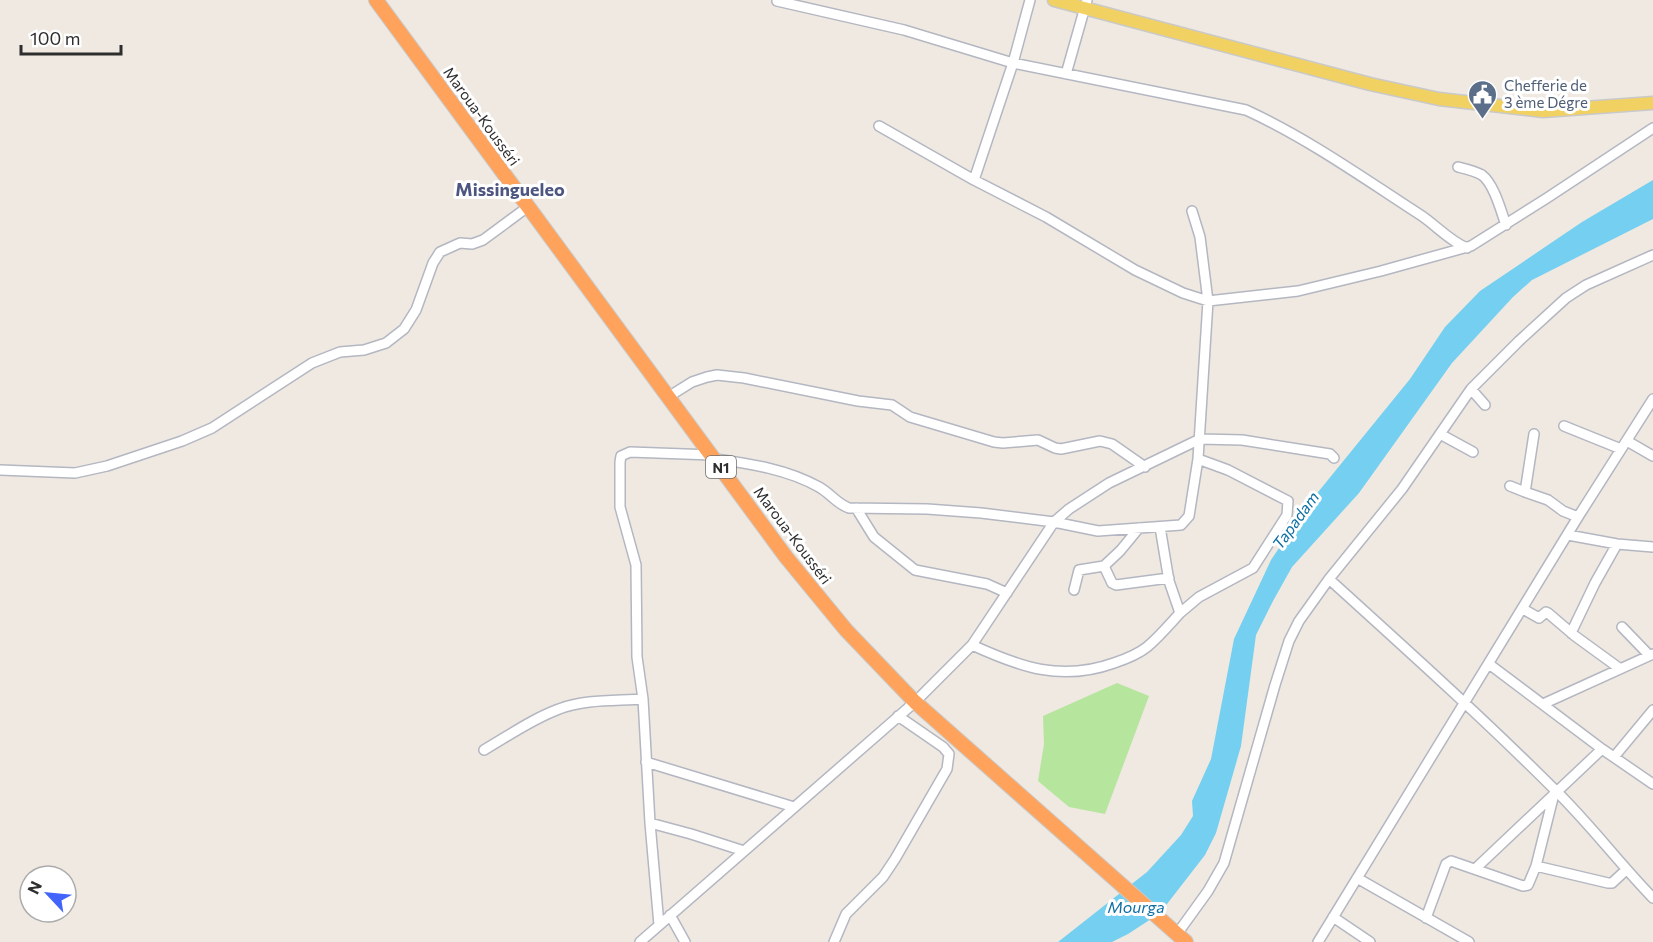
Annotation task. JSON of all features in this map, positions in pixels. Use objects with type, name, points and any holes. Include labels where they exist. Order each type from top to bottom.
[{"type":"highway","name":"Maroua-Kousséri","points":[[376,0],[801,576],[846,630],[915,702],[1181,938]]},
{"type":"main road","points":[[1054,0],[1086,4],[1370,84],[1439,99],[1543,111],[1653,103]]},
{"type":"street","points":[[974,180],[1013,63],[1030,0]]},
{"type":"street","points":[[777,2],[904,30],[1013,63],[1246,110],[1276,124],[1314,147],[1425,217],[1467,248]]},
{"type":"street","points":[[1066,74],[1086,4]]},
{"type":"street","points":[[879,126],[974,180],[1046,217],[1134,270],[1183,293],[1208,301],[1298,291],[1467,248],[1506,225],[1653,128]]},
{"type":"street","points":[[1458,167],[1483,176],[1497,200],[1506,225]]},
{"type":"street","points":[[0,470],[75,473],[107,466],[182,441],[212,428],[312,363],[340,352],[364,350],[386,343],[404,329],[416,310],[433,263],[440,252],[459,243],[472,244],[483,240],[529,206]]},
{"type":"street","points":[[659,925],[643,699],[637,657],[636,565],[620,507],[621,456],[630,452],[714,457],[752,464],[789,474],[819,486],[845,507],[981,513],[1054,522],[1098,531],[1177,526],[1186,521],[1189,516],[1198,459],[1208,301],[1200,237],[1192,211]]},
{"type":"street","points":[[1181,938],[1224,862],[1289,641],[1299,621],[1329,579],[1402,489],[1471,390],[1519,341],[1566,298],[1586,285],[1653,255]]},
{"type":"street","points":[[668,397],[692,382],[707,376],[744,378],[858,401],[892,405],[910,417],[994,442],[1038,440],[1061,449],[1100,441],[1106,442],[1125,451],[1145,467]]},
{"type":"street","points":[[1471,390],[1485,405]]},
{"type":"street","points":[[1318,942],[1578,517],[1653,399]]},
{"type":"street","points":[[1564,426],[1653,456]]},
{"type":"street","points":[[1440,434],[1461,443],[1473,452]]},
{"type":"street","points":[[1525,492],[1534,435]]},
{"type":"street","points":[[640,942],[649,938],[670,915],[915,702],[972,645],[1054,522],[1069,509],[1109,483],[1200,439],[1242,440],[1330,454],[1334,458]]},
{"type":"street","points":[[972,645],[1009,662],[1033,669],[1064,672],[1086,671],[1134,656],[1147,647],[1199,597],[1253,568],[1287,515],[1288,501],[1228,470],[1198,459]]},
{"type":"street","points":[[1510,486],[1548,500],[1563,511],[1578,517]]},
{"type":"street","points":[[856,508],[874,537],[915,570],[987,584],[1007,593]]},
{"type":"street","points":[[1160,527],[1169,578],[1180,613]]},
{"type":"street","points":[[1074,590],[1079,570],[1104,566],[1120,552],[1139,528]]},
{"type":"street","points":[[1568,535],[1617,544],[1653,547]]},
{"type":"street","points":[[1571,633],[1594,583],[1617,544]]},
{"type":"street","points":[[1104,566],[1112,583],[1116,585],[1169,578]]},
{"type":"street","points":[[1329,579],[1465,703],[1555,793],[1653,898]]},
{"type":"street","points":[[1523,609],[1539,618],[1547,612],[1571,633],[1619,668]]},
{"type":"street","points":[[1543,704],[1651,654],[1622,627]]},
{"type":"street","points":[[1489,664],[1614,758],[1653,784]]},
{"type":"street","points":[[484,750],[561,708],[643,699]]},
{"type":"street","points":[[1614,758],[1653,710]]},
{"type":"street","points":[[834,942],[846,914],[883,877],[895,859],[947,769],[949,754],[944,747],[898,716]]},
{"type":"street","points":[[1475,869],[1602,749]]},
{"type":"street","points":[[646,762],[794,807]]},
{"type":"street","points":[[1426,918],[1446,864],[1451,861],[1526,886],[1536,866],[1555,793]]},
{"type":"street","points":[[650,823],[744,851]]},
{"type":"street","points":[[1536,866],[1608,883],[1615,881],[1626,870]]},
{"type":"street","points":[[1357,878],[1464,941]]},
{"type":"street","points":[[670,915],[685,942]]},
{"type":"street","points":[[1333,917],[1370,942]]},
{"type":"green space","points":[[1117,683],[1149,696],[1105,814],[1069,807],[1038,781],[1044,744],[1043,716]]},
{"type":"water","name":"Mourga","points":[[1653,180],[1653,219],[1532,280],[1513,297],[1452,363],[1359,493],[1292,567],[1256,635],[1241,746],[1216,833],[1205,855],[1167,904],[1151,919],[1112,942],[1058,942],[1147,872],[1181,835],[1193,816],[1192,801],[1211,759],[1234,639],[1271,560],[1310,502],[1410,379],[1445,327],[1480,291],[1582,222]]},
{"type":"place","name":"Chefferie de 3 ème Dégre","points":[[1483,120]]},
{"type":"district","name":"Missingueleo","points":[[510,189]]},
{"type":"water label","name":"Tapadam","points":[[1295,520]]}]
